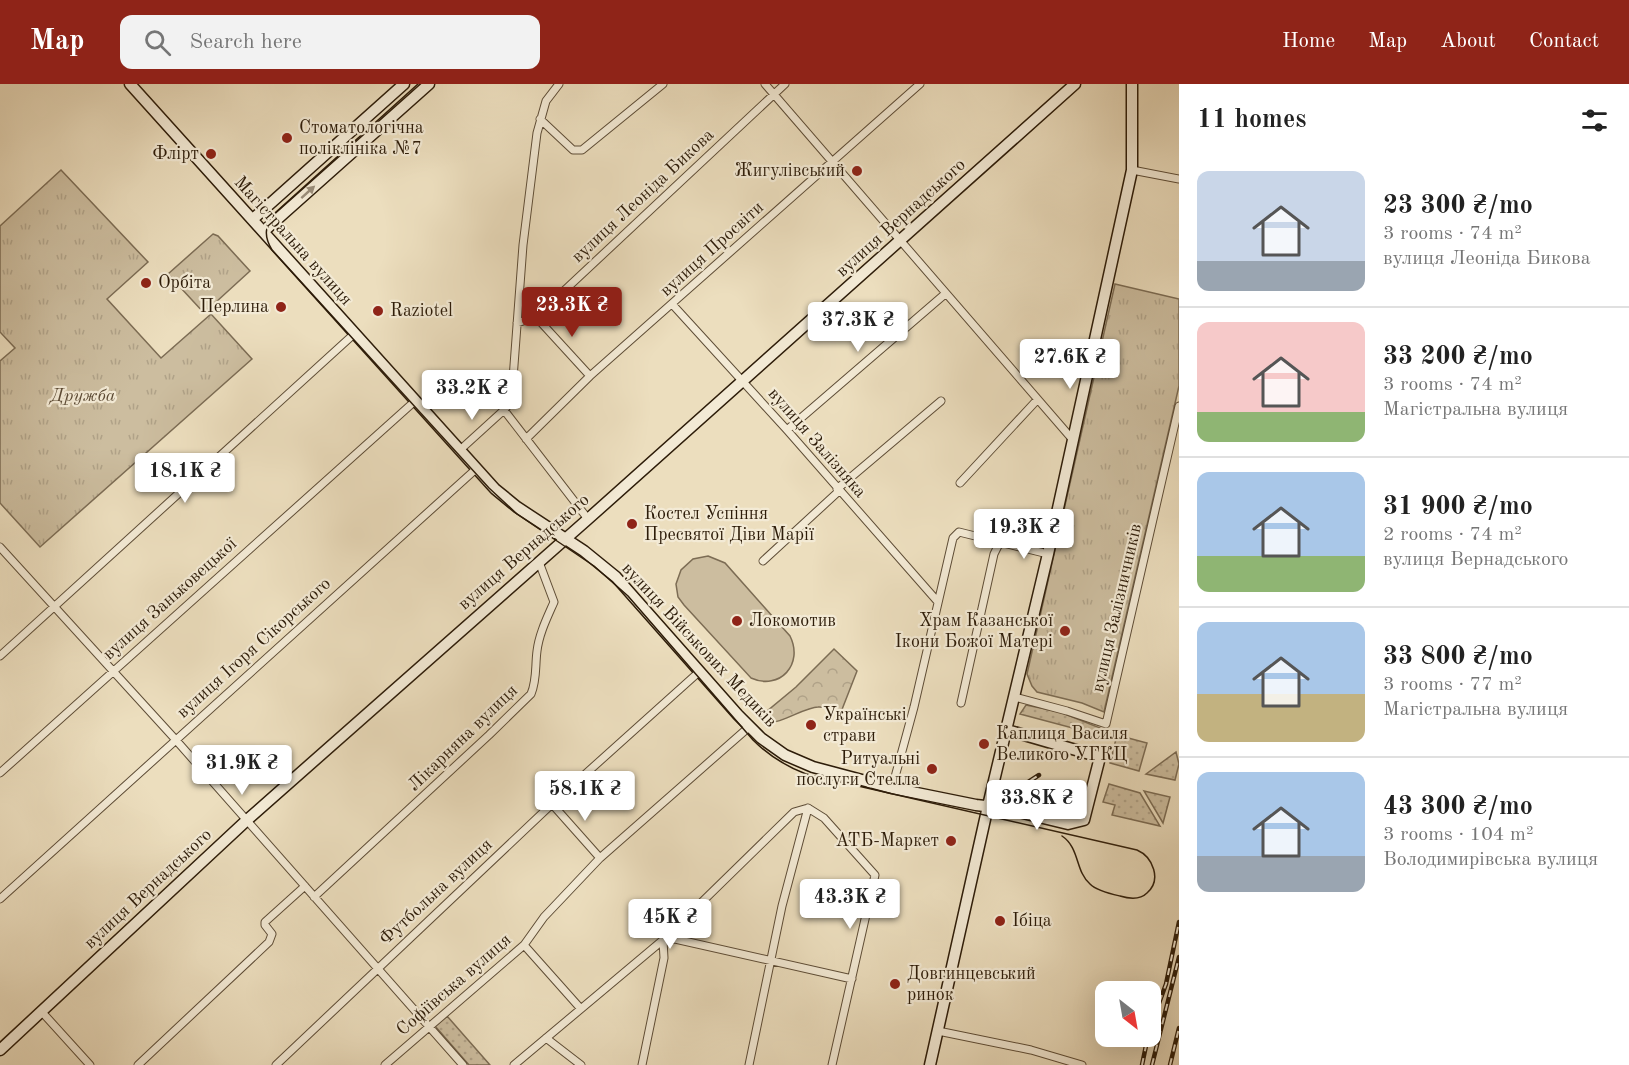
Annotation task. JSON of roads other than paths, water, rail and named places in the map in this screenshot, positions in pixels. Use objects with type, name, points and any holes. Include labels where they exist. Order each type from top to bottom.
[{"type":"street","name":"Магістральна вулиця","points":[[130,84],[476,469],[506,499],[566,539]]},
{"type":"street","points":[[253,219],[404,84]]},
{"type":"street","points":[[264,231],[429,84]]},
{"type":"street","points":[[460,450],[509,404],[512,392],[525,228],[540,118],[546,101],[559,84]]},
{"type":"street","points":[[540,118],[573,150],[582,150],[663,84]]},
{"type":"street","points":[[765,84],[1074,441]]},
{"type":"street","name":"вулиця Леоніда Бикова","points":[[517,323],[536,317],[785,84]]},
{"type":"street","name":"вулиця Просвіти","points":[[526,439],[590,376],[920,84]]},
{"type":"street","name":"вулиця Вернадського","points":[[0,1050],[247,820],[566,539],[1075,84]]},
{"type":"street","points":[[930,1065],[1074,441],[1132,170],[1132,84]]},
{"type":"street","points":[[1132,170],[1179,179]]},
{"type":"street","points":[[787,430],[945,294]]},
{"type":"street","name":"вулиця Залізняка","points":[[672,304],[787,430],[938,602]]},
{"type":"street","points":[[536,317],[590,376]]},
{"type":"street","points":[[0,656],[354,334]]},
{"type":"street","points":[[960,483],[1037,400]]},
{"type":"street","name":"вулиця Заньковецької","points":[[0,773],[415,401]]},
{"type":"street","points":[[762,561],[838,490],[941,401]]},
{"type":"street","name":"вулиця Залізничників","points":[[1015,697],[1106,724],[1179,406]]},
{"type":"street","points":[[504,410],[588,519]]},
{"type":"street","name":"вулиця Ігоря Сікорського","points":[[0,899],[476,469]]},
{"type":"street","points":[[892,788],[914,707],[953,538],[959,532],[1048,554]]},
{"type":"street","name":"вулиця Військових Медиків","points":[[566,539],[616,577],[749,727],[777,750],[799,763],[892,788],[988,806]]},
{"type":"street","points":[[962,703],[994,554],[1001,543]]},
{"type":"street","points":[[0,547],[176,739],[463,1065]]},
{"type":"street","name":"Лікарняна вулиця","points":[[314,897],[531,694],[534,686],[537,650],[543,627],[554,602],[539,562]]},
{"type":"street","name":"Футбольна вулиця","points":[[276,1065],[552,804],[700,671]]},
{"type":"street","name":"Софіївська вулиця","points":[[386,1065],[524,945],[544,917],[600,858],[749,727]]},
{"type":"street","points":[[988,806],[1068,824],[1084,820],[1100,757],[1007,730]]},
{"type":"street","points":[[552,804],[600,858]]},
{"type":"street","points":[[749,1065],[782,906],[808,808]]},
{"type":"street","points":[[514,1065],[663,940],[794,812],[808,808],[824,818],[875,875],[832,1065]]},
{"type":"street","points":[[138,1065],[269,942],[272,934],[265,922],[305,886]]},
{"type":"street","points":[[663,940],[675,939],[852,979]]},
{"type":"street","points":[[642,1065],[664,958],[663,940]]},
{"type":"street","points":[[524,945],[581,1009]]},
{"type":"street","points":[[41,1011],[90,1065]]},
{"type":"street","points":[[938,1031],[1031,1050],[1082,1065]]},
{"type":"street","points":[[546,1038],[581,1065]]},
{"type":"tram line","points":[[418,84],[276,212],[266,231],[272,250],[489,488],[517,514],[594,566],[628,596],[753,740],[771,756],[806,774],[1137,850],[1143,853],[1154,869],[1152,888],[1141,897],[1135,898],[1096,889],[1085,879],[1072,847],[1062,836]]},
{"type":"railway","points":[[1019,788],[1039,775]]},
{"type":"railway","points":[[1161,998],[1179,922]]},
{"type":"railway","points":[[1152,1065],[1179,957]]},
{"type":"railway","points":[[1170,1065],[1179,1028]]},
{"type":"railway","points":[[1142,1065],[1146,1047]]},
{"type":"place","name":"Стоматологічна поліклініка №7","points":[[287,138]]},
{"type":"place","name":"Флірт","points":[[211,154]]},
{"type":"place","name":"Жигулівський","points":[[857,171]]},
{"type":"place","name":"Орбіта","points":[[146,283]]},
{"type":"place","name":"Перлина","points":[[281,307]]},
{"type":"place","name":"Raziotel","points":[[378,311]]},
{"type":"place","name":"Костел Успіння Пресвятої Діви Марії","points":[[632,524]]},
{"type":"place","name":"Локомотив","points":[[737,621]]},
{"type":"place","name":"Храм Казанської Ікони Божої Матері","points":[[1065,631]]},
{"type":"place","name":"Українські страви","points":[[811,725]]},
{"type":"place","name":"Каплиця Василя Великого УГКЦ","points":[[984,744]]},
{"type":"place","name":"Ритуальні послуги Стелла","points":[[932,769]]},
{"type":"place","name":"АТБ-Маркет","points":[[951,841]]},
{"type":"place","name":"Ібіца","points":[[1000,921]]},
{"type":"place","name":"Довгинцевський ринок","points":[[895,984]]},
{"type":"park label","name":"Дружба","points":[[83,396]]}]
